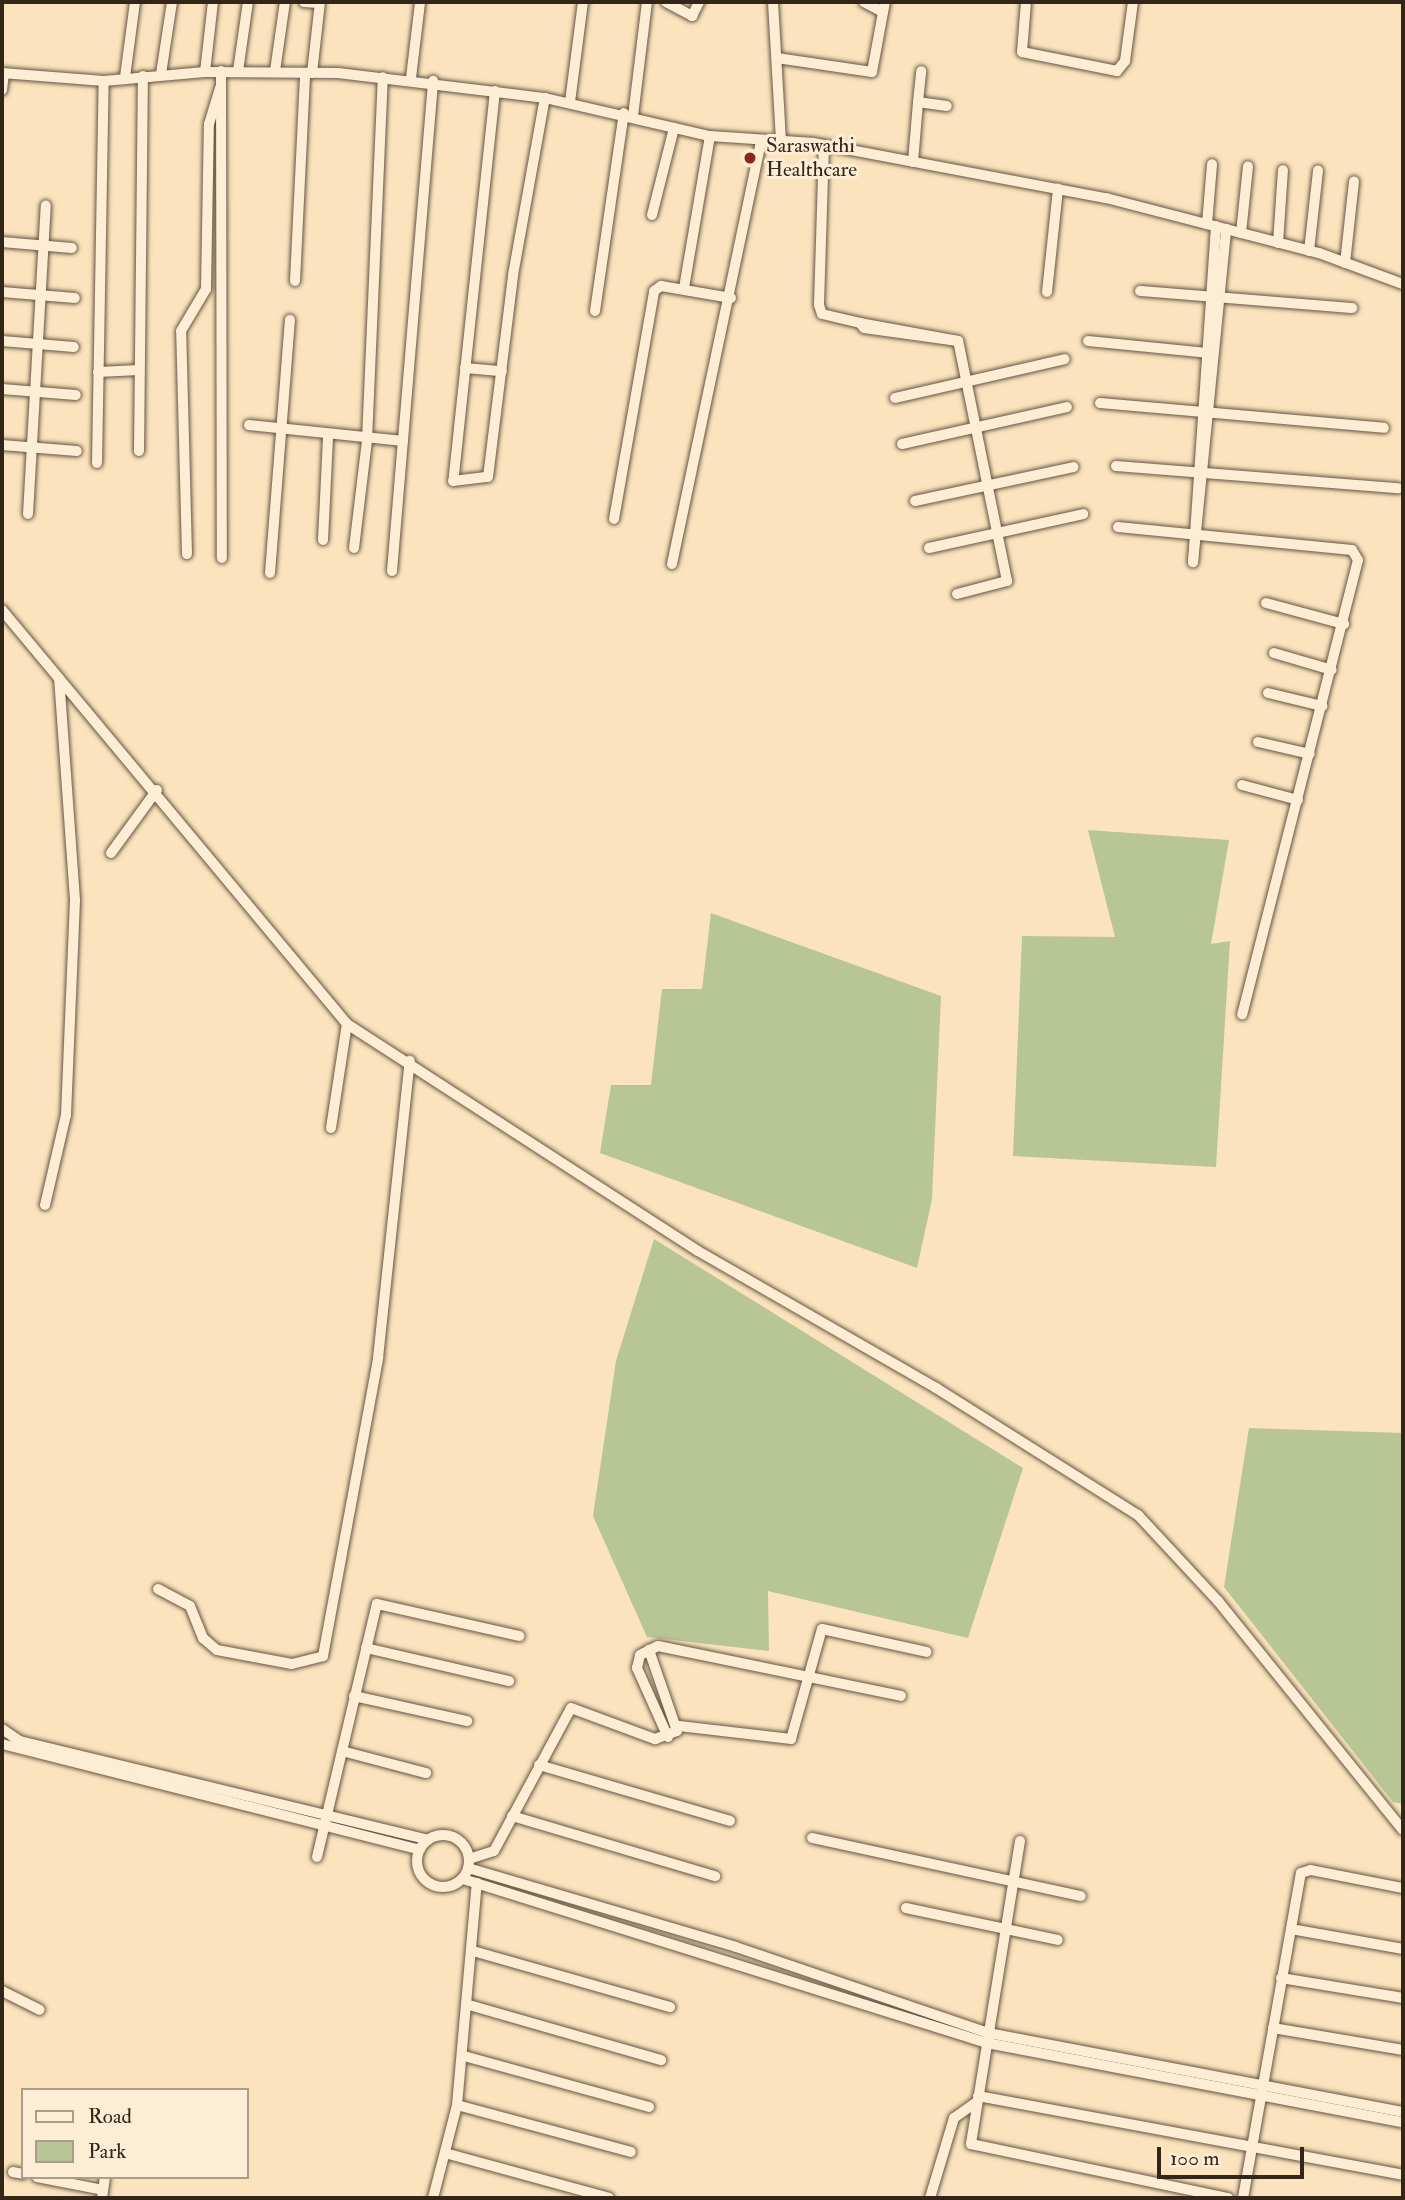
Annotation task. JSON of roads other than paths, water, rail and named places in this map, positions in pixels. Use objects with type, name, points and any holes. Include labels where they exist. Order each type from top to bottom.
[{"type":"street","points":[[125,77],[135,2]]},
{"type":"street","points":[[161,74],[172,2]]},
{"type":"street","points":[[205,72],[213,2]]},
{"type":"street","points":[[238,71],[248,2]]},
{"type":"street","points":[[275,71],[285,2]]},
{"type":"street","points":[[295,281],[308,73],[320,2],[304,2]]},
{"type":"street","points":[[411,78],[420,2]]},
{"type":"street","points":[[570,102],[583,2]]},
{"type":"street","points":[[595,311],[647,2]]},
{"type":"street","points":[[666,2],[692,16],[699,2]]},
{"type":"street","points":[[773,2],[781,142]]},
{"type":"street","points":[[778,58],[872,72],[884,7],[864,2]]},
{"type":"street","points":[[1026,2],[1023,52],[1117,71],[1125,61],[1133,2]]},
{"type":"street","points":[[221,71],[214,227],[222,558]]},
{"type":"street","points":[[2,90],[3,73],[104,81],[161,74],[275,71],[433,81],[570,102],[710,136],[824,145],[1058,189],[1309,251],[1403,284]]},
{"type":"street","points":[[913,162],[921,71]]},
{"type":"street","points":[[139,451],[143,76]]},
{"type":"street","points":[[354,548],[367,440],[383,77]]},
{"type":"street","points":[[97,463],[104,81]]},
{"type":"street","points":[[392,571],[433,81]]},
{"type":"street","points":[[495,91],[453,481],[488,477],[545,98]]},
{"type":"street","points":[[918,102],[947,106]]},
{"type":"street","points":[[652,215],[674,128]]},
{"type":"street","points":[[684,288],[710,136]]},
{"type":"street","points":[[672,564],[731,298],[761,141]]},
{"type":"street","points":[[824,145],[819,305],[822,314],[958,341],[1007,581],[957,594]]},
{"type":"street","points":[[1195,535],[1215,298],[1216,226],[1212,164]]},
{"type":"street","points":[[1241,233],[1248,166]]},
{"type":"street","points":[[1278,243],[1283,170]]},
{"type":"street","points":[[1309,251],[1318,171]]},
{"type":"street","points":[[1345,263],[1354,181]]},
{"type":"street","points":[[1047,292],[1058,189]]},
{"type":"street","points":[[28,514],[46,206]]},
{"type":"street","points":[[187,554],[181,331],[204,298],[214,227]]},
{"type":"street","points":[[2,242],[72,248]]},
{"type":"street","points":[[614,519],[654,291],[684,288],[731,298]]},
{"type":"street","points":[[1140,290],[1352,308]]},
{"type":"street","points":[[2,292],[75,298]]},
{"type":"street","points":[[270,573],[290,320]]},
{"type":"street","points":[[2,341],[74,347]]},
{"type":"street","points":[[1088,341],[1211,353]]},
{"type":"street","points":[[895,398],[1065,359]]},
{"type":"street","points":[[465,368],[502,372]]},
{"type":"street","points":[[98,372],[139,370]]},
{"type":"street","points":[[2,389],[76,395]]},
{"type":"street","points":[[1100,403],[1206,410],[1384,428]]},
{"type":"street","points":[[902,444],[1066,407]]},
{"type":"street","points":[[249,425],[328,436],[403,441]]},
{"type":"street","points":[[323,540],[328,436]]},
{"type":"street","points":[[2,445],[77,451]]},
{"type":"street","points":[[1116,466],[1398,488]]},
{"type":"street","points":[[915,501],[1073,467]]},
{"type":"street","points":[[929,548],[1083,514]]},
{"type":"street","points":[[1118,527],[1352,550],[1359,567],[1242,1014]]},
{"type":"street","points":[[1266,603],[1344,624]]},
{"type":"street","points":[[2,610],[156,790],[347,1024],[410,1061],[698,1251],[936,1388],[1138,1515],[1218,1601],[1403,1830]]},
{"type":"street","points":[[1274,653],[1332,670]]},
{"type":"street","points":[[45,1205],[65,1115],[75,900],[59,678]]},
{"type":"street","points":[[1268,693],[1322,706]]},
{"type":"street","points":[[1258,742],[1310,754]]},
{"type":"street","points":[[1242,785],[1298,800]]},
{"type":"street","points":[[111,853],[156,790]]},
{"type":"street","points":[[331,1128],[347,1024]]},
{"type":"street","points":[[158,1589],[190,1606],[202,1638],[217,1650],[292,1664],[323,1656],[378,1359],[410,1061]]},
{"type":"street","points":[[317,1857],[376,1607],[384,1602],[519,1636]]},
{"type":"street","points":[[679,1726],[788,1741],[821,1629],[927,1652]]},
{"type":"street","points":[[668,1737],[637,1668],[640,1655],[649,1650],[667,1647],[901,1696]]},
{"type":"street","points":[[366,1648],[509,1681]]},
{"type":"street","points":[[649,1650],[679,1726]]},
{"type":"street","points":[[354,1696],[467,1721]]},
{"type":"street","points":[[428,1840],[420,1850],[418,1868],[427,1881],[449,1887],[463,1879],[469,1863],[491,1854],[574,1707],[655,1739],[668,1737],[679,1726]]},
{"type":"street","points":[[2,1729],[20,1741],[428,1840],[452,1837],[469,1863],[736,1947],[988,2038],[1403,2112]]},
{"type":"street","points":[[2,1744],[420,1850]]},
{"type":"street","points":[[342,1751],[426,1773]]},
{"type":"street","points":[[539,1765],[730,1821]]},
{"type":"street","points":[[512,1816],[715,1876]]},
{"type":"street","points":[[812,1839],[1081,1896]]},
{"type":"street","points":[[1020,1841],[970,2138],[977,2148],[1228,2198]]},
{"type":"street","points":[[1243,2198],[1281,1978],[1303,1871],[1403,1888]]},
{"type":"street","points":[[463,1879],[988,2038],[1261,2100],[1403,2122]]},
{"type":"street","points":[[433,2198],[457,2105],[464,2056],[477,1883]]},
{"type":"street","points":[[905,1908],[1058,1940]]},
{"type":"street","points":[[1291,1928],[1403,1949]]},
{"type":"street","points":[[473,1951],[670,2007]]},
{"type":"street","points":[[1281,1978],[1403,1998]]},
{"type":"street","points":[[2,1991],[40,2010]]},
{"type":"street","points":[[468,2005],[661,2060]]},
{"type":"street","points":[[1273,2028],[1403,2050]]},
{"type":"street","points":[[464,2056],[649,2107]]},
{"type":"street","points":[[930,2198],[954,2118],[978,2099],[1403,2175]]},
{"type":"street","points":[[457,2105],[631,2152]]},
{"type":"street","points":[[446,2153],[609,2198]]},
{"type":"street","points":[[45,2179],[102,2194]]},
{"type":"place","name":"Saraswathi Healthcare","points":[[750,158]]}]
